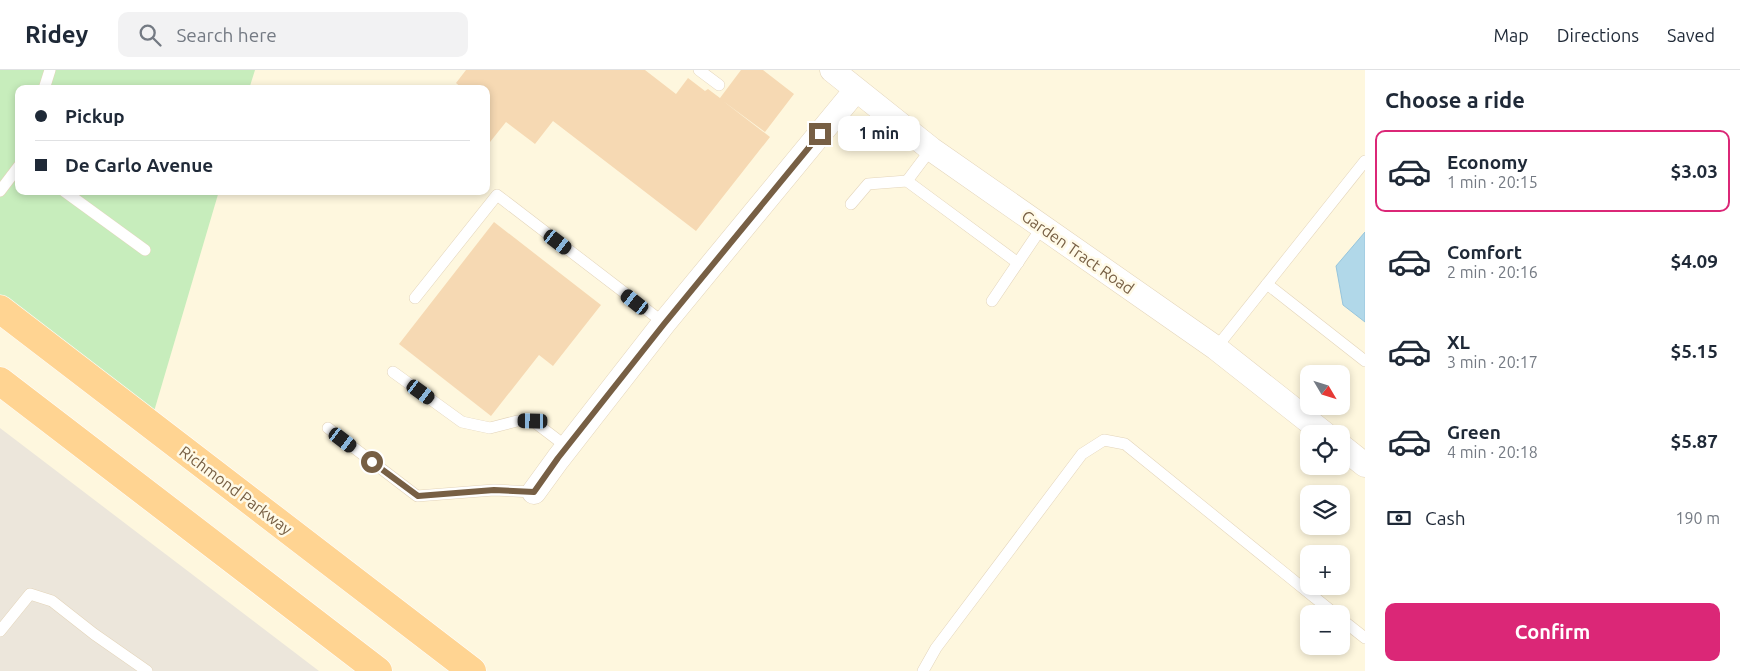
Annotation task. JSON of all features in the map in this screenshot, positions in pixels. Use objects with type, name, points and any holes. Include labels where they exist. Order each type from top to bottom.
[{"type":"highway","name":"Richmond Parkway","points":[[0,309],[472,671]]},
{"type":"highway","points":[[0,381],[378,671]]},
{"type":"street","name":"Garden Tract Road","points":[[832,70],[930,150],[1216,348],[1314,425]]},
{"type":"street","points":[[534,492],[664,324],[856,90]]},
{"type":"street","points":[[1350,453],[1365,465]]},
{"type":"lane","points":[[45,85],[50,70]]},
{"type":"lane","points":[[699,70],[719,85]]},
{"type":"lane","points":[[907,181],[930,150]]},
{"type":"lane","points":[[1216,348],[1365,161]]},
{"type":"lane","points":[[0,190],[15,171]]},
{"type":"lane","points":[[851,204],[868,184],[907,181],[1018,263]]},
{"type":"lane","points":[[70,195],[146,250]]},
{"type":"lane","points":[[415,298],[497,195],[664,324]]},
{"type":"lane","points":[[992,301],[1042,227]]},
{"type":"lane","points":[[1267,284],[1365,361]]},
{"type":"lane","points":[[393,372],[462,422],[490,428],[517,421],[533,421],[567,448]]},
{"type":"lane","points":[[328,428],[418,496],[494,490],[534,492]]},
{"type":"lane","points":[[924,671],[936,648],[1082,454],[1104,440],[1125,444],[1324,605]]},
{"type":"lane","points":[[0,632],[30,594],[52,601],[94,634],[147,671]]},
{"type":"lane","points":[[1350,626],[1365,638]]},
{"type":"shaded area","points":[[0,428],[319,671],[0,671]]},
{"type":"green space","points":[[0,70],[255,70],[250,85],[15,85],[15,195],[218,195],[150,425],[0,311]]},
{"type":"water","points":[[1365,232],[1365,322],[1343,305],[1336,266]]},
{"type":"building","points":[[466,70],[645,70],[676,94],[688,78],[705,91],[708,89],[720,98],[741,70],[763,70],[794,94],[765,132],[723,101],[770,137],[696,231],[553,121],[535,144],[506,122],[490,142],[490,85],[458,85],[456,83]]},
{"type":"building","points":[[494,222],[601,305],[553,366],[539,355],[491,416],[399,344]]},
{"type":"route","points":[[372,462],[418,496],[494,490],[534,492],[558,458],[664,324],[820,134]]}]
